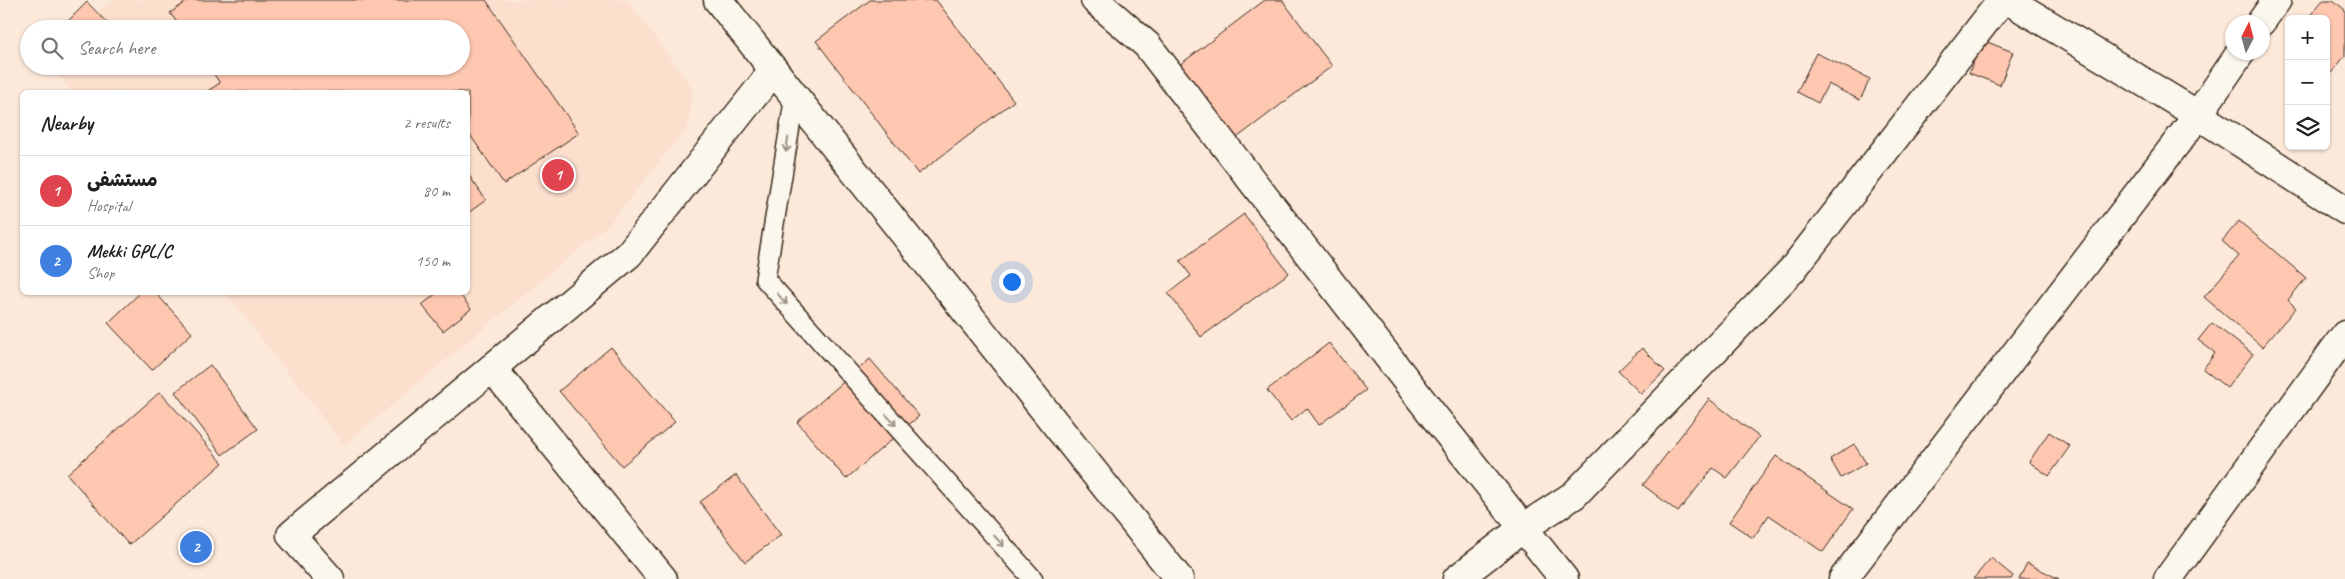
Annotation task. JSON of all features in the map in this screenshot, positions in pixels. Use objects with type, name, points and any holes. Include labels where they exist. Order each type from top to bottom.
[{"type":"street","points":[[718,0],[1179,579]]},
{"type":"street","points":[[1096,0],[1147,45],[1427,407],[1564,579]]},
{"type":"street","points":[[1457,579],[1523,528],[1574,495],[1792,270],[2002,0]]},
{"type":"street","points":[[2008,0],[2198,115],[2345,210]]},
{"type":"street","points":[[2266,15],[2277,0]]},
{"type":"street","points":[[1843,579],[2198,115],[2236,60]]},
{"type":"street","points":[[330,579],[292,534],[629,254],[774,70]]},
{"type":"street","points":[[2168,579],[2345,335]]},
{"type":"street","points":[[492,368],[663,579]]},
{"type":"lane","points":[[795,96],[765,279],[1033,579]]},
{"type":"shaded area","points":[[113,0],[627,0],[693,89],[688,126],[609,224],[344,445],[228,295],[470,295],[470,90],[70,90],[59,75],[470,75],[470,20],[87,20]]},
{"type":"building","points":[[189,0],[486,0],[579,133],[504,184],[470,135],[470,90],[209,90],[220,83],[214,75],[470,75],[470,20],[175,20],[170,13]]},
{"type":"building","points":[[870,0],[936,0],[1014,101],[918,174],[816,41]]},
{"type":"building","points":[[1265,0],[1282,0],[1332,66],[1234,140],[1178,66]]},
{"type":"building","points":[[2323,0],[2333,0],[2345,10],[2345,56],[2330,75],[2330,15],[2310,15]]},
{"type":"building","points":[[87,2],[104,20],[69,20]]},
{"type":"building","points":[[1982,40],[2013,52],[2000,85],[1969,73]]},
{"type":"building","points":[[1816,53],[1870,79],[1860,100],[1828,84],[1818,103],[1797,92]]},
{"type":"building","points":[[470,177],[486,200],[470,212]]},
{"type":"building","points":[[1244,214],[1289,273],[1201,337],[1168,293],[1191,276],[1180,261]]},
{"type":"building","points":[[2239,221],[2306,278],[2288,300],[2296,308],[2262,347],[2204,297],[2239,256],[2222,241]]},
{"type":"building","points":[[138,295],[158,295],[192,333],[152,370],[108,323]]},
{"type":"building","points":[[434,295],[460,295],[471,309],[443,331],[422,305]]},
{"type":"building","points":[[2212,323],[2253,354],[2227,388],[2203,369],[2215,353],[2198,340]]},
{"type":"building","points":[[1329,343],[1366,390],[1319,425],[1307,408],[1291,421],[1267,390]]},
{"type":"building","points":[[611,347],[675,422],[622,466],[559,391]]},
{"type":"building","points":[[1642,348],[1665,371],[1641,394],[1618,371]]},
{"type":"building","points":[[870,359],[919,416],[846,479],[797,422]]},
{"type":"building","points":[[210,365],[258,429],[222,455],[175,392]]},
{"type":"building","points":[[160,392],[223,463],[129,545],[67,474]]},
{"type":"building","points":[[1709,399],[1759,437],[1727,478],[1713,468],[1678,512],[1643,485]]},
{"type":"building","points":[[2049,432],[2070,446],[2049,476],[2029,462]]},
{"type":"building","points":[[1854,444],[1866,463],[1841,478],[1830,459]]},
{"type":"building","points":[[1776,456],[1853,509],[1823,552],[1769,515],[1753,538],[1729,522]]},
{"type":"building","points":[[736,475],[781,535],[745,562],[700,502]]},
{"type":"building","points":[[1991,558],[2013,576],[2011,579],[1973,579]]},
{"type":"building","points":[[2027,563],[2059,579],[2019,579]]},
{"type":"place","name":"مستشفى","points":[[558,175]]},
{"type":"place","name":"Mekki GPL/C","points":[[196,547]]}]
